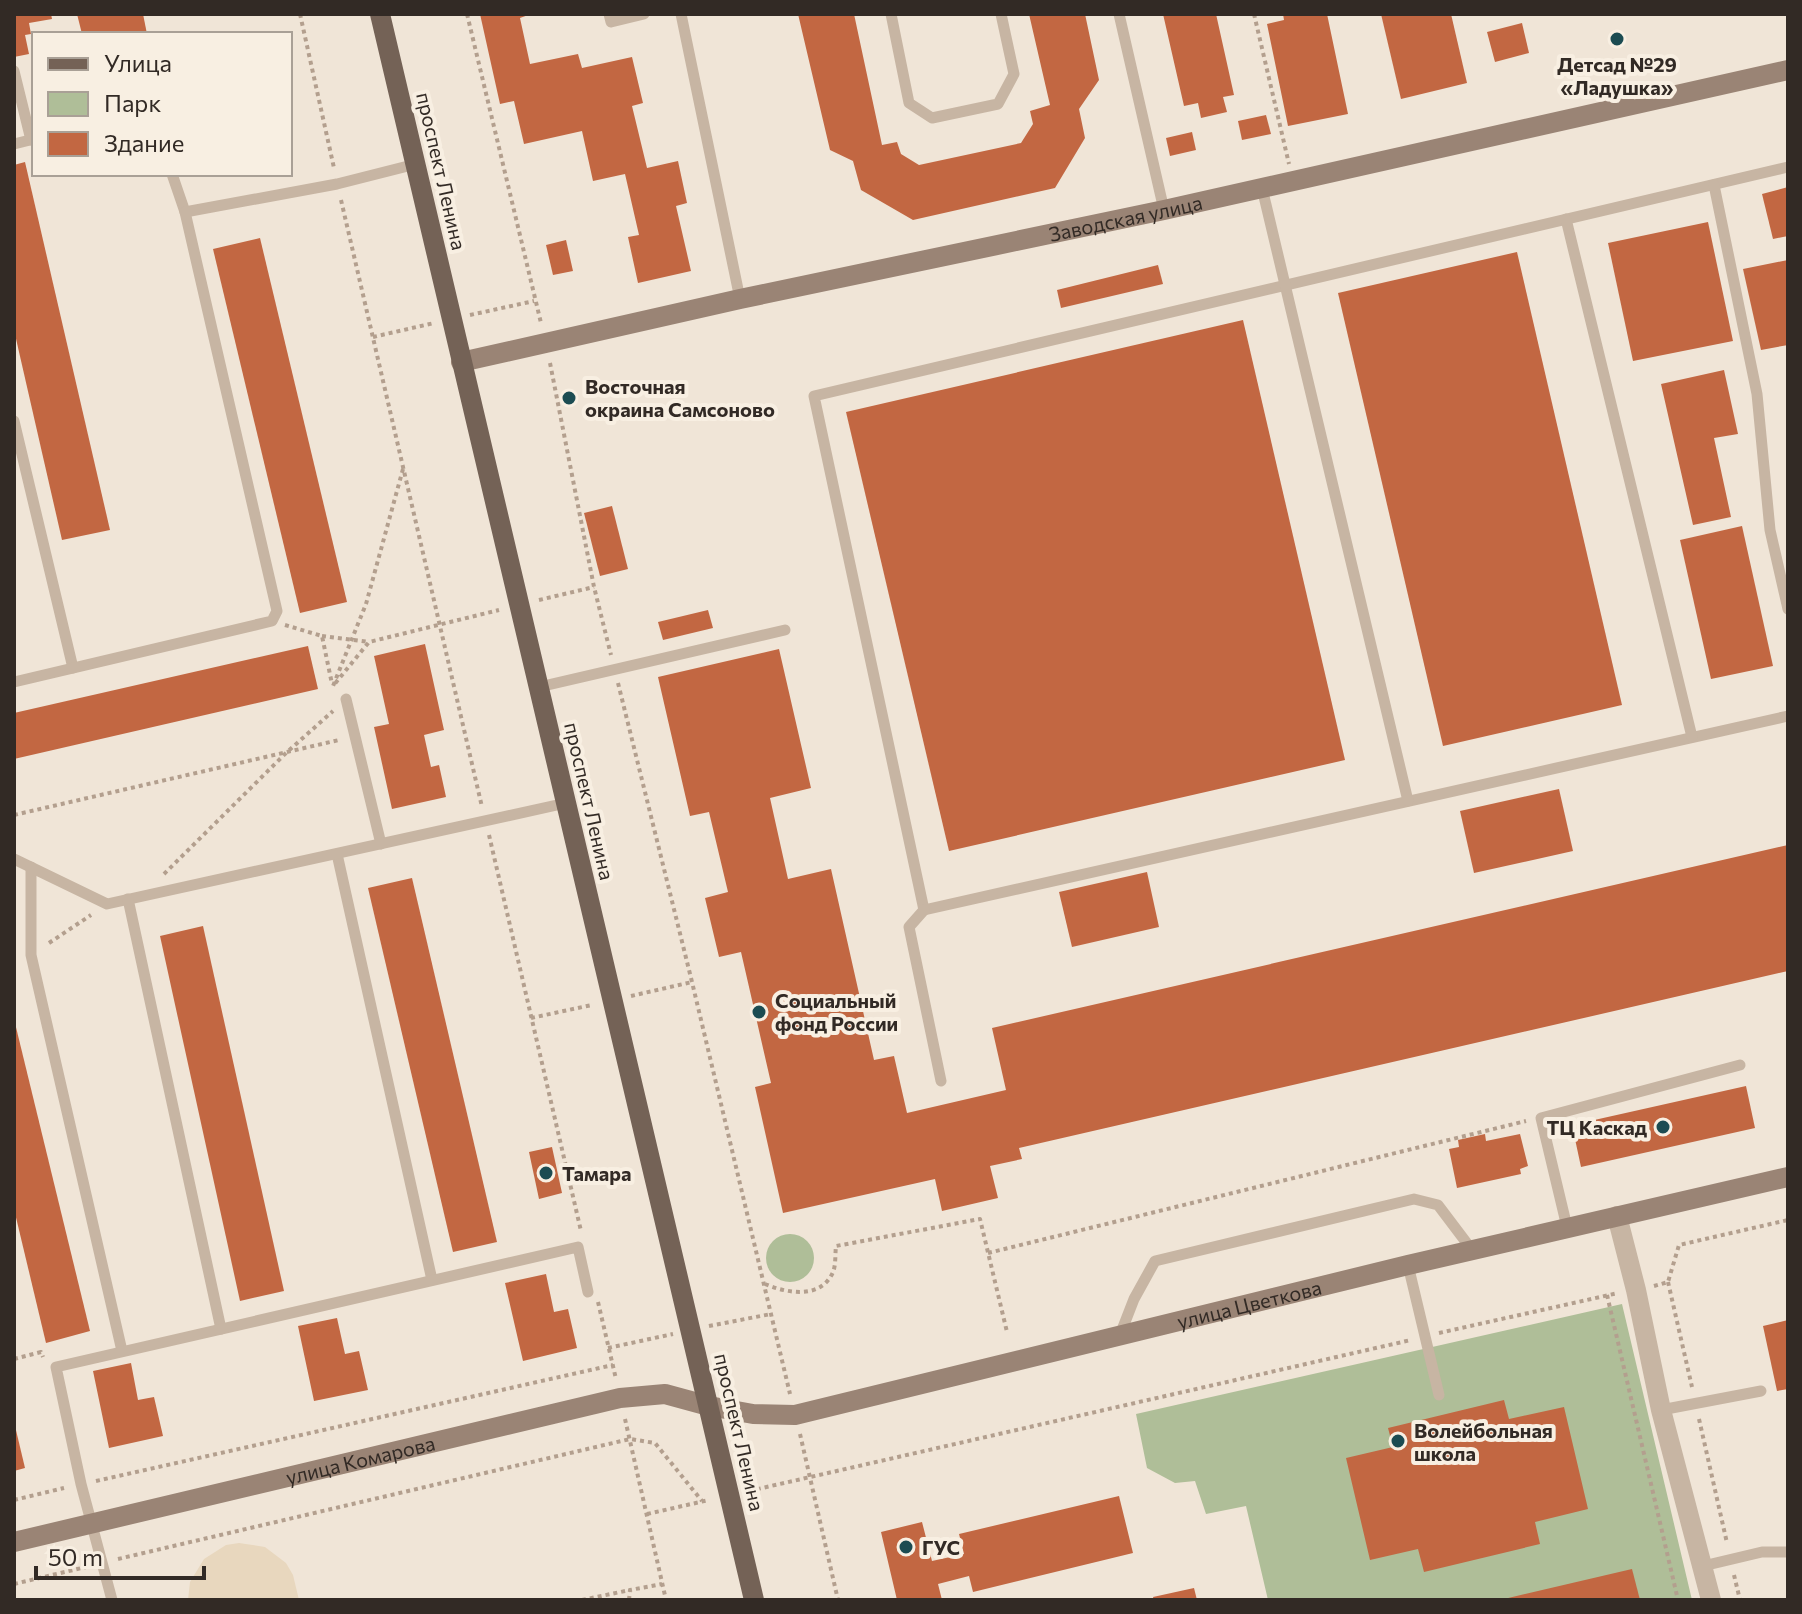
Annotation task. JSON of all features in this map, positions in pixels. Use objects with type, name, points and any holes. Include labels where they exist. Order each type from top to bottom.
[{"type":"main road","name":"проспект Ленина","points":[[380,14],[754,1600]]},
{"type":"street","name":"Заводская улица","points":[[461,362],[740,299],[1164,210],[1788,70]]},
{"type":"street","name":"улица Цветкова","points":[[709,1406],[753,1414],[795,1415],[1408,1265],[1788,1177]]},
{"type":"street","points":[[1617,1216],[1661,1410],[1711,1600]]},
{"type":"street","name":"улица Комарова","points":[[14,1542],[620,1398],[665,1394],[709,1406]]},
{"type":"lane","points":[[609,14],[611,22],[644,14]]},
{"type":"lane","points":[[681,14],[740,299]]},
{"type":"lane","points":[[891,14],[909,103],[932,118],[998,104],[1014,74],[1001,14]]},
{"type":"lane","points":[[1119,14],[1164,210]]},
{"type":"lane","points":[[14,71],[32,140],[14,144]]},
{"type":"lane","points":[[14,112],[26,120]]},
{"type":"lane","points":[[185,212],[337,184],[416,164]]},
{"type":"lane","points":[[924,910],[814,396],[1788,167]]},
{"type":"lane","points":[[14,682],[272,621],[277,611],[185,212],[173,176]]},
{"type":"lane","points":[[1714,185],[1757,394],[1770,530],[1788,609]]},
{"type":"lane","points":[[1262,188],[1408,801]]},
{"type":"lane","points":[[1566,219],[1692,737]]},
{"type":"lane","points":[[14,421],[73,668]]},
{"type":"lane","points":[[539,687],[785,630]]},
{"type":"lane","points":[[343,702],[356,736],[381,844]]},
{"type":"lane","points":[[941,1081],[909,927],[924,910],[1788,716]]},
{"type":"lane","points":[[14,859],[107,904],[566,803]]},
{"type":"lane","points":[[337,854],[432,1280]]},
{"type":"lane","points":[[31,867],[31,955],[122,1351]]},
{"type":"lane","points":[[128,899],[221,1329]]},
{"type":"lane","points":[[1567,1227],[1541,1118],[1740,1065]]},
{"type":"lane","points":[[1120,1335],[1134,1299],[1155,1261],[1170,1257],[1414,1199],[1438,1205],[1472,1250]]},
{"type":"lane","points":[[112,1600],[81,1484],[56,1367],[578,1247],[591,1291]]},
{"type":"lane","points":[[1408,1265],[1439,1395]]},
{"type":"lane","points":[[1661,1410],[1761,1391]]},
{"type":"lane","points":[[1703,1566],[1762,1552],[1788,1552]]},
{"type":"path","points":[[300,14],[584,1244]]},
{"type":"path","points":[[1254,14],[1289,167]]},
{"type":"path","points":[[333,686],[366,604],[404,466]]},
{"type":"path","points":[[272,621],[322,636],[369,642],[594,587]]},
{"type":"path","points":[[142,896],[286,753],[343,702],[333,686],[322,636]]},
{"type":"path","points":[[333,686],[369,642]]},
{"type":"path","points":[[14,815],[356,736]]},
{"type":"path","points":[[31,955],[107,904]]},
{"type":"path","points":[[988,1253],[1541,1118]]},
{"type":"path","points":[[763,1283],[782,1291],[802,1293],[820,1286],[833,1273],[836,1246],[980,1219],[1007,1332]]},
{"type":"path","points":[[1740,1600],[1668,1282],[1679,1245],[1788,1220]]},
{"type":"path","points":[[646,1514],[1668,1282]]},
{"type":"path","points":[[591,1291],[613,1365],[666,1600]]},
{"type":"path","points":[[1607,1295],[1678,1600]]},
{"type":"path","points":[[771,1314],[838,1600]]},
{"type":"path","points":[[14,1500],[613,1365]]},
{"type":"path","points":[[14,1584],[630,1439],[655,1443],[702,1501]]},
{"type":"path","points":[[582,1600],[662,1584]]},
{"type":"path","points":[[629,1600],[630,1590]]},
{"type":"green space","points":[[790,1234],[799,1235],[807,1241],[813,1249],[813,1267],[807,1275],[799,1281],[790,1282],[781,1281],[773,1275],[767,1267],[766,1258],[767,1249],[773,1241],[781,1235]]},
{"type":"green space","name":"Волейбольная школа","points":[[1622,1304],[1692,1600],[1268,1600],[1246,1506],[1206,1514],[1195,1481],[1175,1483],[1147,1468],[1136,1414]]},
{"type":"shaded area","points":[[239,1543],[265,1547],[286,1563],[293,1575],[299,1600],[188,1600],[190,1582],[204,1559],[226,1545]]},
{"type":"building","points":[[14,14],[51,14],[52,19],[29,23],[31,34],[25,35],[29,54],[14,57]]},
{"type":"building","points":[[77,14],[143,14],[147,32],[82,32]]},
{"type":"building","points":[[480,14],[531,14],[520,18],[530,64],[578,54],[582,68],[632,57],[643,103],[632,106],[647,168],[678,161],[687,203],[676,206],[691,271],[638,283],[628,237],[639,235],[625,174],[593,181],[582,131],[524,144],[514,101],[500,104]]},
{"type":"building","points":[[798,14],[854,14],[882,145],[897,142],[901,154],[919,165],[1021,143],[1033,124],[1030,111],[1050,105],[1029,14],[1085,14],[1099,80],[1079,109],[1085,138],[1055,188],[913,220],[861,190],[853,161],[830,150]]},
{"type":"building","points":[[1163,14],[1216,14],[1234,95],[1223,97],[1227,112],[1201,118],[1198,103],[1184,106]]},
{"type":"building","points":[[1283,14],[1327,14],[1348,114],[1288,126],[1267,24],[1284,20]]},
{"type":"building","points":[[1381,14],[1451,14],[1467,83],[1401,99]]},
{"type":"building","points":[[1522,23],[1529,53],[1495,62],[1487,32]]},
{"type":"building","points":[[1266,115],[1271,134],[1242,140],[1238,121]]},
{"type":"building","points":[[1192,132],[1196,150],[1170,156],[1166,138]]},
{"type":"building","points":[[25,162],[110,530],[62,540],[14,330],[14,165]]},
{"type":"building","points":[[1788,187],[1788,236],[1773,239],[1762,194]]},
{"type":"building","points":[[1708,222],[1733,341],[1633,361],[1608,243]]},
{"type":"building","points":[[260,238],[347,602],[300,613],[213,249]]},
{"type":"building","points":[[566,240],[573,271],[553,275],[546,245]]},
{"type":"building","points":[[1517,252],[1622,705],[1443,746],[1338,293]]},
{"type":"building","points":[[1788,260],[1788,345],[1761,350],[1743,269]]},
{"type":"building","points":[[1158,265],[1163,284],[1061,308],[1057,290]]},
{"type":"building","points":[[1243,320],[1345,760],[949,851],[846,412]]},
{"type":"building","points":[[1724,370],[1738,434],[1714,438],[1731,517],[1693,525],[1661,384]]},
{"type":"building","points":[[612,506],[628,569],[600,576],[584,513]]},
{"type":"building","points":[[1742,526],[1773,666],[1711,679],[1680,540]]},
{"type":"building","points":[[708,610],[713,628],[663,640],[658,622]]},
{"type":"building","points":[[425,644],[444,730],[424,735],[431,767],[439,765],[446,797],[392,809],[374,727],[389,724],[374,656]]},
{"type":"building","points":[[308,646],[318,689],[14,759],[14,713]]},
{"type":"building","points":[[779,649],[811,788],[770,798],[788,879],[831,869],[874,1060],[894,1056],[907,1113],[1006,1090],[992,1028],[1788,845],[1788,971],[1019,1148],[1022,1159],[990,1166],[998,1198],[942,1211],[935,1179],[783,1213],[755,1087],[771,1083],[741,952],[719,957],[705,898],[728,892],[709,812],[690,816],[658,677]]},
{"type":"building","points":[[1559,789],[1573,851],[1474,873],[1460,811]]},
{"type":"building","points":[[1147,872],[1159,927],[1072,947],[1059,892]]},
{"type":"building","points":[[412,878],[497,1242],[453,1252],[368,888]]},
{"type":"building","points":[[203,926],[284,1291],[240,1301],[160,936]]},
{"type":"building","points":[[14,1019],[90,1331],[46,1343],[14,1209]]},
{"type":"building","name":"ТЦ Каскад","points":[[1746,1086],[1755,1128],[1581,1167],[1572,1125]]},
{"type":"building","points":[[1485,1134],[1486,1141],[1520,1134],[1528,1166],[1520,1169],[1521,1174],[1457,1188],[1449,1149],[1459,1147],[1458,1140]]},
{"type":"building","name":"Тамара","points":[[552,1147],[562,1193],[539,1199],[529,1152]]},
{"type":"building","points":[[546,1274],[554,1312],[568,1309],[577,1348],[523,1361],[505,1283]]},
{"type":"building","points":[[337,1318],[345,1354],[359,1351],[368,1390],[314,1401],[298,1326]]},
{"type":"building","points":[[1788,1320],[1788,1389],[1777,1391],[1763,1326]]},
{"type":"building","points":[[131,1363],[138,1400],[154,1397],[163,1436],[109,1448],[93,1371]]},
{"type":"building","points":[[1504,1400],[1509,1419],[1564,1407],[1588,1509],[1535,1522],[1540,1544],[1424,1572],[1418,1549],[1370,1560],[1346,1458],[1393,1447],[1388,1428]]},
{"type":"building","points":[[14,1427],[25,1468],[14,1471]]},
{"type":"building","points":[[1119,1496],[1133,1553],[973,1592],[969,1576],[938,1584],[942,1600],[897,1600],[881,1532],[922,1522],[932,1561],[964,1554],[959,1534]]},
{"type":"building","points":[[1632,1569],[1640,1600],[1504,1600],[1504,1599]]},
{"type":"building","points":[[1194,1588],[1197,1600],[1154,1600],[1153,1597]]},
{"type":"place","name":"Детсад №29 «Ладушка»","points":[[1617,39]]},
{"type":"place","name":"Восточная окраина Самсоново","points":[[569,398]]},
{"type":"place","name":"Социальный фонд России","points":[[759,1012]]},
{"type":"place","name":"ТЦ Каскад","points":[[1663,1127]]},
{"type":"place","name":"Тамара","points":[[546,1173]]},
{"type":"place","name":"Волейбольная школа","points":[[1398,1441]]},
{"type":"place","name":"ГУС","points":[[906,1547]]}]
